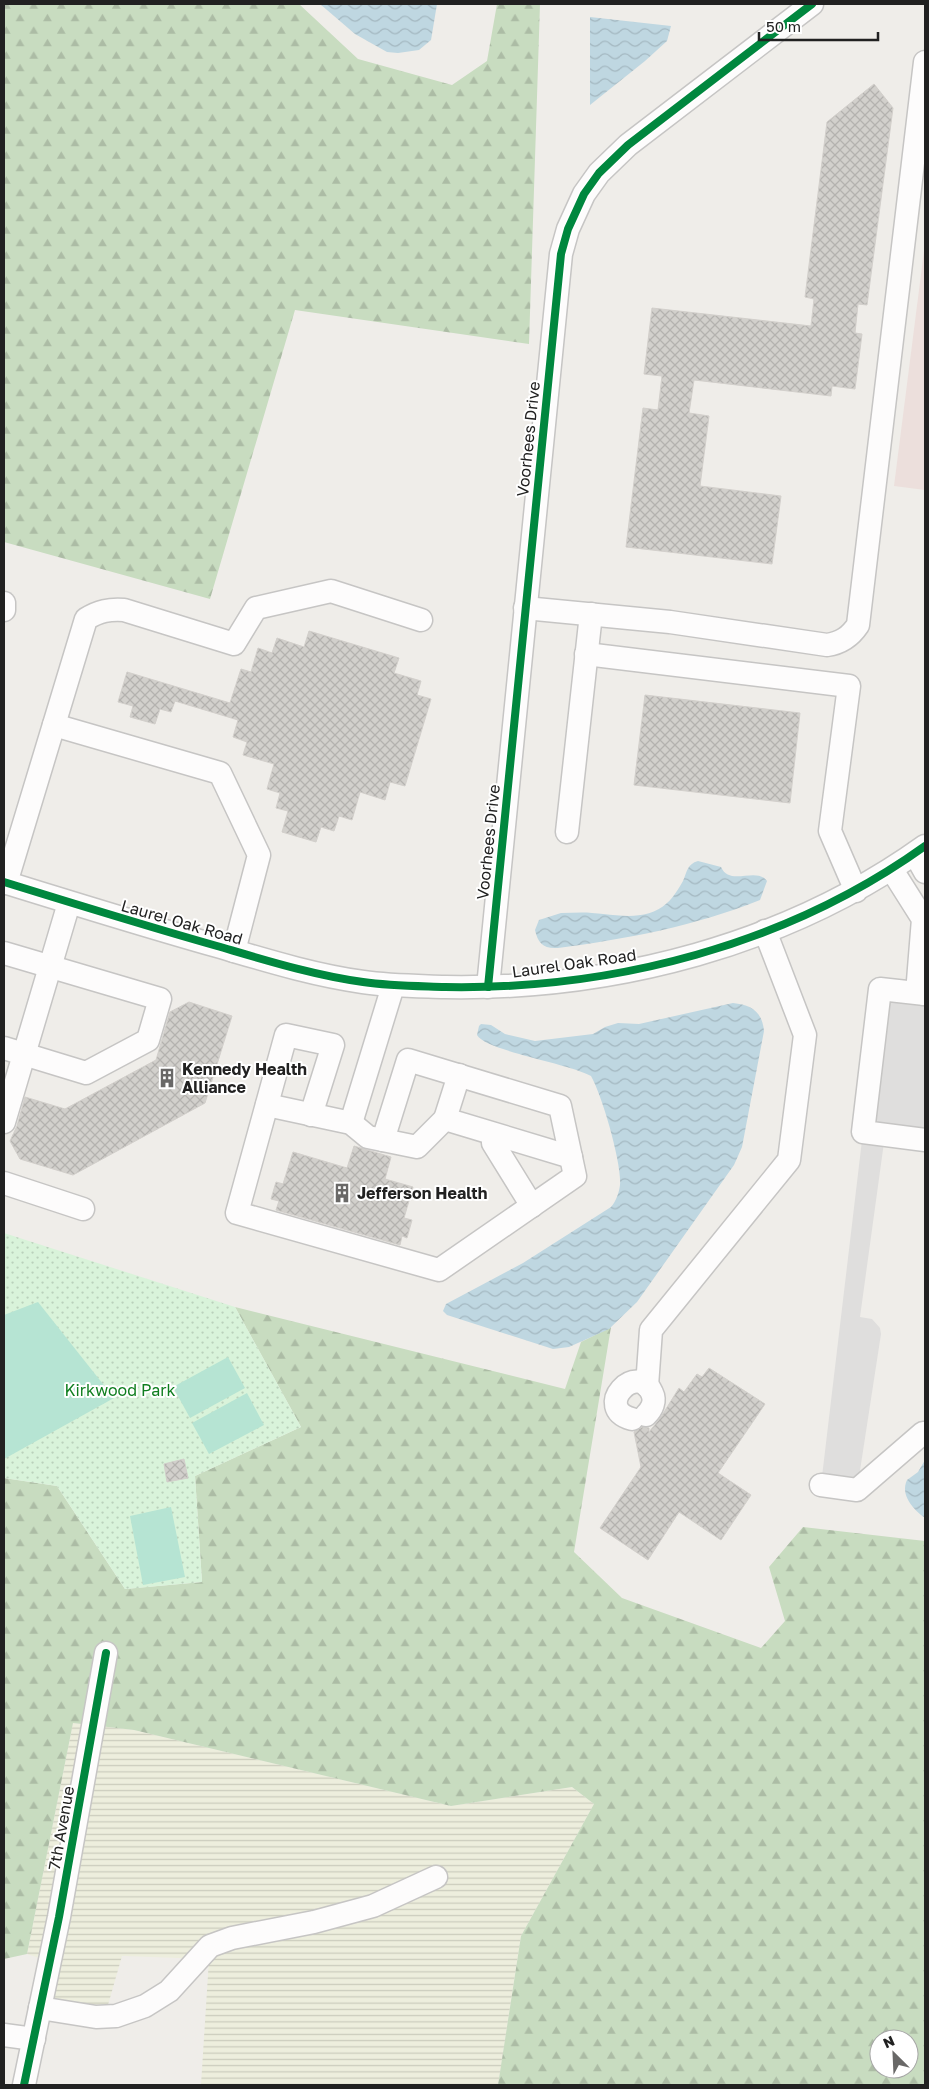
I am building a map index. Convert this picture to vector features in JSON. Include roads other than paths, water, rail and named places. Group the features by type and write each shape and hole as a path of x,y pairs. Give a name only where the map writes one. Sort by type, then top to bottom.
{"street":[{"name":"Voorhees Drive","path":"488,988 561,254 568,229 584,194 599,173 628,145 797,8"},
{"path":"525,608 670,622 827,645 846,639 853,633 858,625 925,62"},
{"path":"5,882 86,619 98,612 111,609 124,610 234,644 256,608 331,591 421,620"},
{"path":"4,603 4,610"},
{"path":"567,832 591,614"},
{"path":"586,654 849,686 830,832 856,892"},
{"path":"54,725 220,773 259,855 234,951"},
{"name":"Laurel Oak Road","path":"5,882 69,903 314,974 393,986 488,988 530,986 586,979 653,966 710,951 816,911 856,892 892,870 922,857"},
{"path":"892,870 923,919 918,982 925,994"},
{"path":"4,1122 14,1051 50,967 69,903"},
{"path":"647,1386 639,1382 630,1382 622,1387 617,1394 616,1403 620,1412 639,1417 651,1411 654,1402 652,1393 647,1386 652,1330 789,1160 805,1035 765,931"},
{"path":"4,953 160,999 148,1040 86,1073 14,1051"},
{"path":"351,1123 393,986"},
{"path":"925,994 880,989 864,1132 925,1140"},
{"path":"311,1115 332,1046 286,1035 237,1213 439,1270 575,1176 560,1106 408,1060 383,1140"},
{"path":"267,1105 351,1123 368,1137 417,1147 444,1119 459,1075"},
{"path":"444,1119 571,1157"},
{"path":"495,1134 493,1142 532,1206"},
{"path":"4,1183 83,1209"},
{"path":"821,1484 857,1490 923,1432 925,1433"},
{"name":"7th Avenue","path":"24,2085 59,1917 106,1653"},
{"path":"40,2008 96,2018 116,2016 145,2006 169,1991 210,1946 232,1938 314,1922 373,1906 436,1877"},
{"path":"4,2035 34,2039"}],"water":[{"path":"320,4 437,4 431,40 419,50 398,53 387,52 355,34"},
{"path":"590,17 671,26 667,41 590,105"},
{"path":"698,861 721,867 730,876 756,875 762,877 767,881 760,900 686,924 610,940 553,948 542,944 538,938 535,930 539,920 561,913 631,916 650,913 659,909 676,893 689,866"},
{"path":"733,1003 745,1005 754,1010 761,1018 764,1031 742,1147 734,1165 637,1302 609,1329 569,1347 553,1349 447,1315 443,1311 446,1304 523,1263 611,1207 617,1197 620,1185 618,1162 610,1130 591,1076 565,1066 495,1046 477,1035 479,1026 481,1024 491,1025 505,1034 535,1041 593,1034 605,1027 618,1023 639,1024"},
{"path":"925,1460 925,1518 912,1506 906,1496 905,1486 907,1480 918,1472"}],"place":[{"name":"Kennedy Health Alliance","path":"167,1078"},
{"name":"Jefferson Health","path":"342,1193"}],"park label":[{"name":"Kirkwood Park","path":"120,1390"}]}
